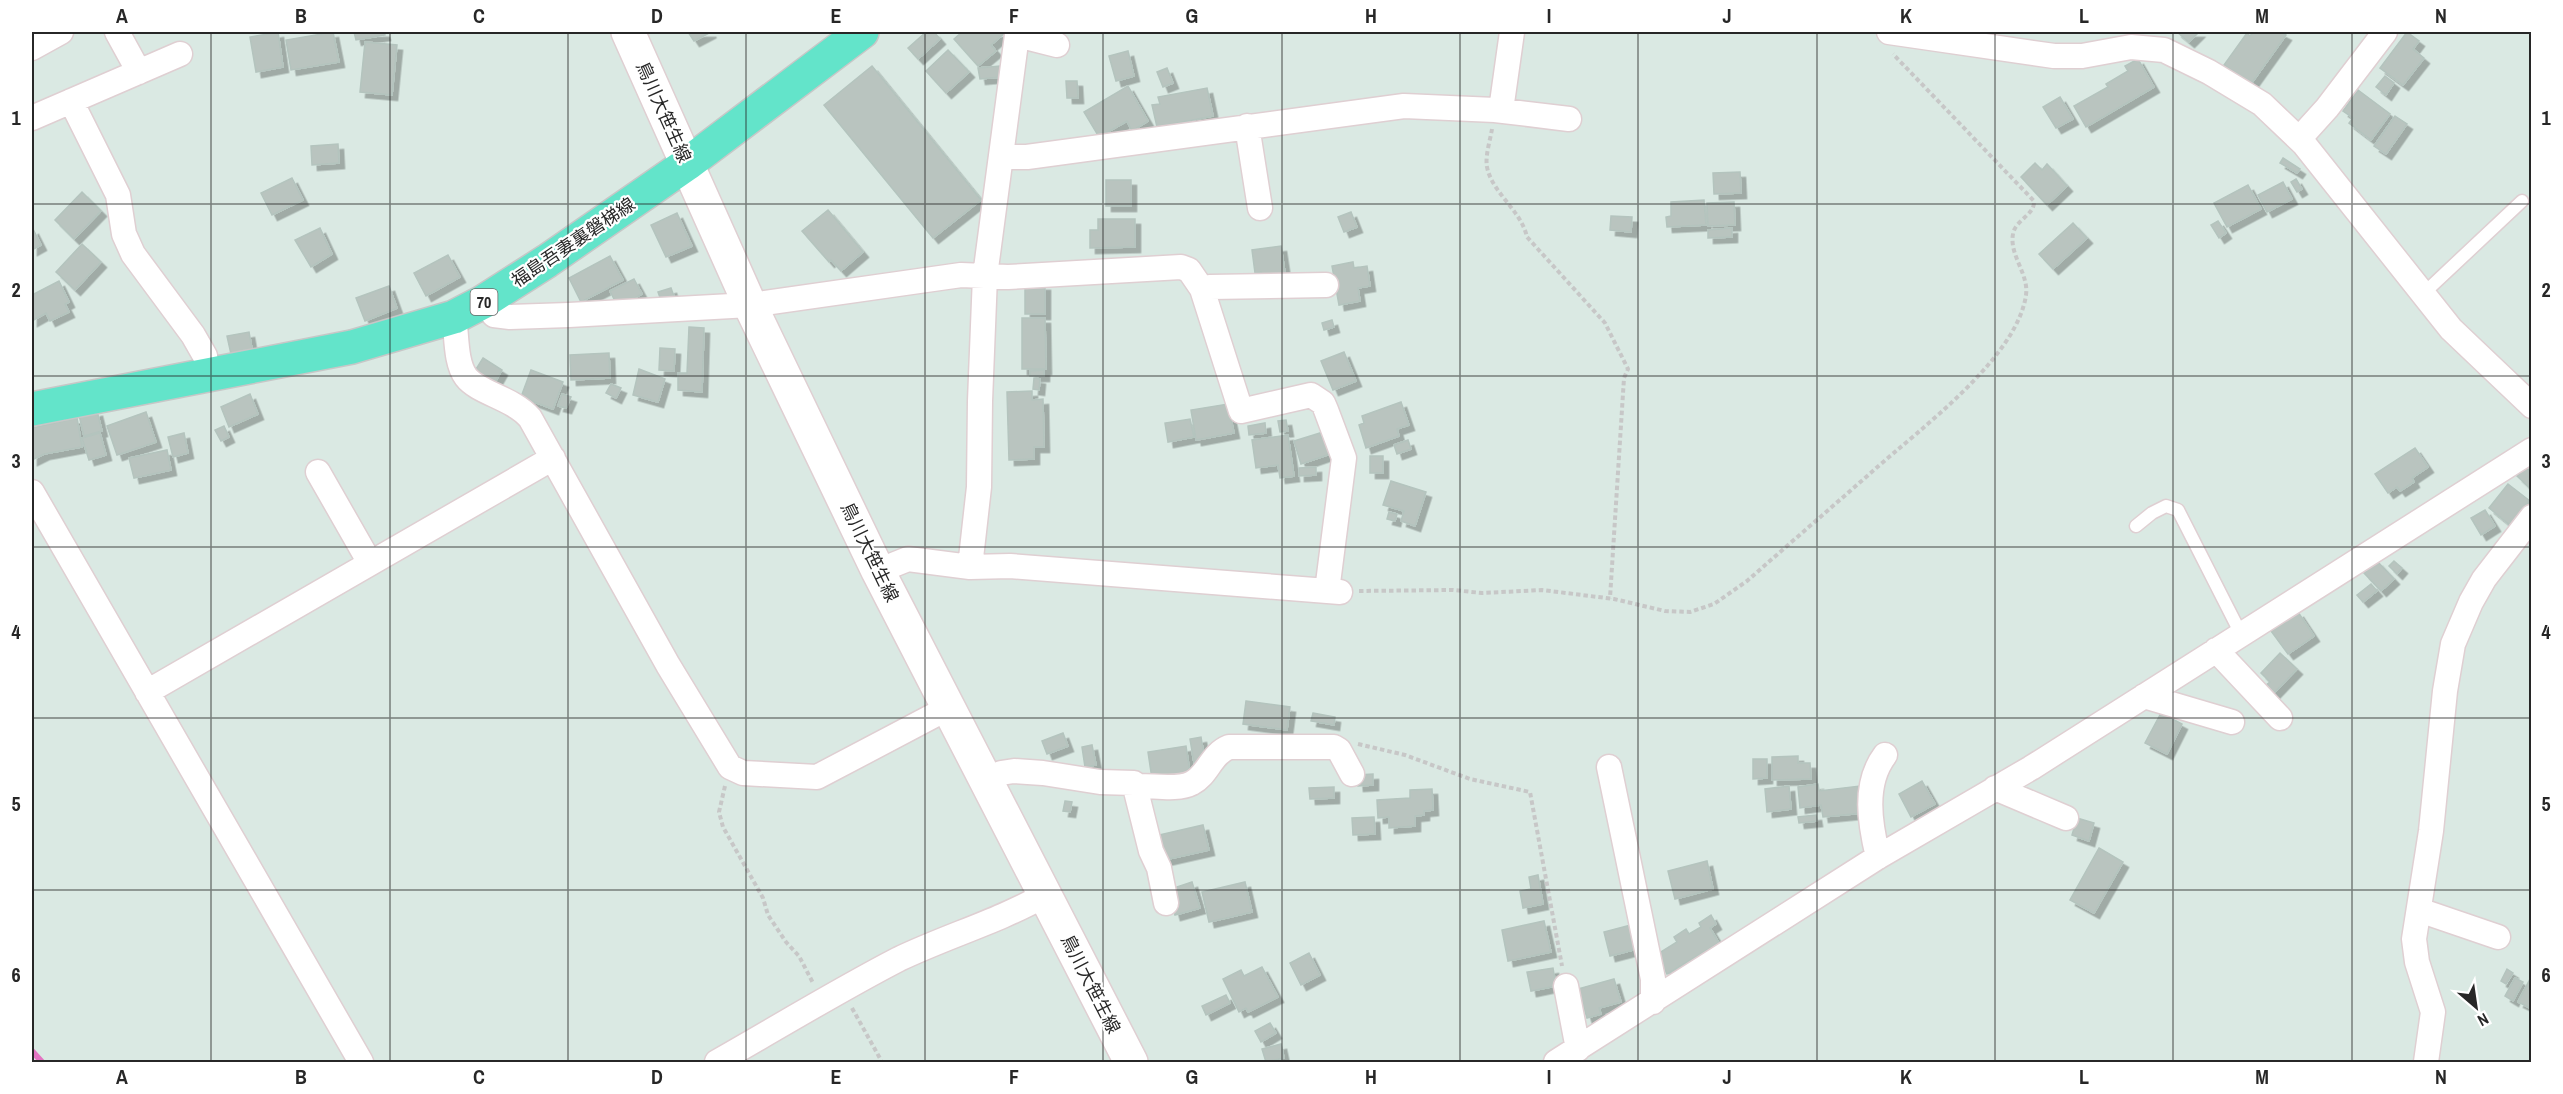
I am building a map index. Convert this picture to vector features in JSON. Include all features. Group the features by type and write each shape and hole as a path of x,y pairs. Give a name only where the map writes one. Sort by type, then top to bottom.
{"main road":[{"name":"福島吾妻裏磐梯線","path":"32,409 352,347 454,317 483,302 547,261 687,164 862,32"}],"street":[{"path":"32,48 61,32"},
{"path":"117,32 139,72"},
{"name":"鳥川大笹生線","path":"628,32 750,305 879,571 1131,1062"},
{"path":"1498,110 1512,32"},
{"path":"2299,139 2327,108 2385,32"},
{"path":"970,567 979,487 985,276 1017,34 1057,45"},
{"path":"1888,39 2055,56 2082,56 2131,47 2164,50 2209,72 2262,104 2299,139 2451,329 2532,406"},
{"path":"32,118 180,54"},
{"path":"71,101 118,195 124,234 133,254 193,335 204,356 208,374"},
{"path":"1002,157 1027,157 1404,106 1498,110 1569,119"},
{"path":"1247,126 1260,208"},
{"path":"483,302 494,315 510,317 750,305 961,275 1008,278 1181,267 1189,270 1202,289 1240,411 1311,395 1323,403 1344,458 1333,591 1010,566 970,567 908,559 879,571"},
{"path":"1202,289 1326,285"},
{"path":"454,317 461,364 467,378 524,411 553,458 668,665 730,767 737,771 817,777 948,708"},
{"path":"1556,1062 1878,857 2144,696 2532,450"},
{"path":"147,692 553,458"},
{"path":"318,472 370,563"},
{"path":"32,492 361,1062"},
{"path":"2426,1062 2433,1012 2415,950 2414,939 2432,831 2445,691 2453,644 2471,602 2484,579 2532,517"},
{"path":"2216,650 2280,718"},
{"path":"2144,696 2232,722"},
{"path":"1135,786 1188,785 1198,779 1215,754 1229,747 1334,747 1339,750 1352,774"},
{"path":"1878,857 1872,832 1870,804 1875,768 1885,755"},
{"path":"1609,767 1653,979 1653,1002"},
{"path":"986,781 1001,773 1014,771 1100,782 1134,783 1150,851 1159,868 1166,903"},
{"path":"1995,788 2066,818"},
{"path":"717,1062 933,943 1026,906 1045,895"},
{"path":"2419,910 2498,937"},
{"path":"1566,986 1578,1049"}],"lane":[{"path":"2423,294 2522,201"},
{"path":"2136,526 2152,513 2166,506 2178,510 2241,634"}],"path":[{"path":"1333,591 1424,590 1482,593 1523,590 1610,598 1665,611 1690,612 1714,604 1737,590 1978,378 2017,325 2026,295 2026,286 2012,243 2013,234 2015,227 2034,206 2033,198 1897,60 1888,39"},
{"path":"1498,110 1486,164 1490,177 1524,226 1527,237 1605,323 1629,369 1624,378 1610,598"},
{"path":"1339,750 1352,743 1405,755 1470,779 1530,792 1566,986"},
{"path":"737,771 724,789 719,812 723,827 763,898 774,925 799,956 811,980 835,996 882,1062"}],"building":[{"path":"278,32 283,67 256,72 250,37"},
{"path":"333,32 339,62 291,70 286,40"},
{"path":"354,32 384,32 385,35 356,40"},
{"path":"688,32 711,32 694,41"},
{"path":"926,32 934,32 940,39 918,59 908,48"},
{"path":"962,32 1006,32 991,45 996,51 978,66 954,39"},
{"path":"2177,32 2199,32 2189,42"},
{"path":"2253,32 2280,32 2286,35 2251,84 2224,65 2247,33 2250,36"},
{"path":"2407,32 2419,41 2413,49 2424,58 2403,85 2380,68"},
{"path":"365,42 397,45 392,95 360,92"},
{"path":"948,50 969,72 946,93 926,71"},
{"path":"1128,51 1134,76 1116,81 1109,56"},
{"path":"2138,59 2154,87 2086,127 2074,106 2108,87 2106,84 2128,71 2125,66"},
{"path":"872,66 981,200 933,238 824,105"},
{"path":"1000,66 1001,77 980,79 978,68"},
{"path":"1167,68 1173,83 1163,87 1157,72"},
{"path":"2385,76 2394,83 2386,95 2376,87"},
{"path":"1066,81 1077,81 1078,98 1067,98"},
{"path":"1128,86 1148,121 1132,131 1127,121 1099,137 1084,112"},
{"path":"1207,88 1213,116 1157,127 1152,105 1160,104 1158,97"},
{"path":"2358,90 2390,114 2371,140 2349,123 2353,118 2343,111"},
{"path":"2060,97 2073,119 2056,128 2043,107"},
{"path":"2395,116 2407,124 2386,154 2374,146"},
{"path":"338,144 339,163 312,165 311,146"},
{"path":"2283,158 2300,169 2297,173 2280,163"},
{"path":"2035,163 2042,170 2047,164 2067,186 2047,205 2021,177"},
{"path":"1740,172 1741,193 1714,194 1713,173"},
{"path":"292,178 303,200 272,215 261,193"},
{"path":"2296,179 2302,189 2297,192 2291,182"},
{"path":"1106,180 1131,180 1131,206 1106,206"},
{"path":"2283,182 2292,199 2267,212 2258,195"},
{"path":"2248,185 2261,209 2227,227 2214,203"},
{"path":"82,192 101,211 74,239 55,220"},
{"path":"1704,200 1706,225 1667,227 1666,217 1671,216 1671,202"},
{"path":"1734,202 1735,225 1708,226 1707,203"},
{"path":"828,210 863,252 841,271 831,260 829,262 802,231"},
{"path":"1351,212 1357,227 1344,232 1338,217"},
{"path":"677,213 692,246 666,257 651,225"},
{"path":"1611,216 1632,217 1631,232 1610,230"},
{"path":"1098,219 1135,219 1135,247 1090,248 1090,230 1098,230"},
{"path":"2218,221 2226,233 2219,238 2211,225"},
{"path":"2073,223 2087,238 2053,269 2039,254"},
{"path":"320,228 332,254 311,267 295,240"},
{"path":"1732,228 1732,237 1708,238 1708,230"},
{"path":"32,230 41,245 32,250"},
{"path":"82,244 101,262 75,290 56,272"},
{"path":"1281,246 1286,279 1263,282 1261,272 1255,273 1252,250"},
{"path":"448,255 460,277 426,296 414,273"},
{"path":"610,256 623,280 581,302 569,278"},
{"path":"1353,262 1354,268 1367,266 1370,286 1358,288 1360,301 1339,305 1332,266"},
{"path":"634,279 642,294 618,307 610,291"},
{"path":"59,281 69,302 65,304 69,312 50,321 46,313 32,321 32,295"},
{"path":"1025,285 1045,285 1045,314 1025,314"},
{"path":"389,286 397,308 365,321 356,298"},
{"path":"671,288 675,299 662,303 658,292"},
{"path":"1022,318 1045,318 1046,369 1022,369"},
{"path":"1332,320 1334,327 1324,330 1322,323"},
{"path":"689,327 704,328 702,392 678,390 678,373 687,373"},
{"path":"249,332 252,349 231,354 227,336"},
{"path":"660,348 675,349 674,371 659,370"},
{"path":"1344,352 1356,381 1333,390 1321,361"},
{"path":"609,353 610,378 571,380 570,355"},
{"path":"483,358 502,370 493,386 473,374"},
{"path":"639,369 665,379 658,402 633,395"},
{"path":"531,370 563,382 553,409 521,397"},
{"path":"1044,370 1044,376 1030,376 1030,371"},
{"path":"1034,378 1040,379 1039,390 1033,389"},
{"path":"611,384 621,388 616,398 606,393"},
{"path":"1032,391 1032,400 1043,399 1044,447 1034,447 1034,459 1009,460 1007,392"},
{"path":"250,394 258,414 229,427 221,407"},
{"path":"562,394 571,397 566,408 558,406"},
{"path":"1401,402 1409,425 1397,429 1399,436 1366,448 1359,425 1364,423 1362,416"},
{"path":"1228,404 1234,433 1196,440 1191,410"},
{"path":"97,411 102,431 84,436 79,415"},
{"path":"146,412 156,442 117,455 107,426"},
{"path":"77,418 82,447 44,454 32,460 32,428"},
{"path":"1190,419 1194,437 1168,442 1165,423"},
{"path":"1286,420 1288,431 1280,432 1278,421"},
{"path":"1265,423 1266,433 1249,435 1248,426"},
{"path":"224,426 229,437 221,441 215,430"},
{"path":"100,433 106,455 89,460 82,438"},
{"path":"184,433 188,453 173,457 168,437"},
{"path":"1320,433 1322,438 1328,436 1333,453 1301,464 1294,441"},
{"path":"1288,435 1294,476 1280,478 1278,465 1256,468 1252,440"},
{"path":"1408,440 1411,449 1397,454 1394,445"},
{"path":"2415,448 2428,467 2412,478 2414,482 2400,491 2397,487 2388,493 2375,474"},
{"path":"167,450 171,470 134,478 129,458"},
{"path":"1370,456 1383,456 1383,473 1370,473"},
{"path":"1316,467 1316,475 1299,476 1299,468"},
{"path":"2526,467 2532,473 2532,490 2517,476"},
{"path":"1391,481 1426,492 1415,526 1401,521 1404,511 1383,505"},
{"path":"2508,484 2530,501 2510,525 2489,508"},
{"path":"2485,510 2495,526 2481,535 2471,518"},
{"path":"1389,512 1397,514 1395,521 1387,519"},
{"path":"2377,561 2394,579 2381,591 2364,573"},
{"path":"2394,561 2402,568 2397,574 2389,566"},
{"path":"2371,584 2377,591 2363,602 2357,595"},
{"path":"2298,612 2314,636 2288,654 2271,631"},
{"path":"2280,653 2297,669 2274,693 2266,685 2270,682 2261,673"},
{"path":"1246,701 1290,707 1287,730 1243,724"},
{"path":"1313,713 1335,717 1334,725 1311,721"},
{"path":"2161,713 2182,724 2167,754 2145,743"},
{"path":"1063,733 1068,746 1047,754 1042,741"},
{"path":"1201,737 1205,761 1194,763 1190,739"},
{"path":"1092,745 1096,765 1085,767 1082,747"},
{"path":"1186,746 1190,773 1152,779 1148,752"},
{"path":"1798,756 1798,763 1810,763 1811,779 1772,780 1772,757"},
{"path":"1753,759 1767,759 1767,778 1753,779"},
{"path":"1373,774 1373,785 1358,786 1357,775"},
{"path":"1922,781 1935,804 1911,817 1899,794"},
{"path":"1818,784 1819,791 1860,786 1863,813 1823,817 1821,805 1800,808 1798,787"},
{"path":"1789,786 1791,809 1767,812 1765,789"},
{"path":"1334,787 1334,798 1310,799 1309,788"},
{"path":"1432,789 1433,810 1424,811 1424,815 1415,816 1415,826 1389,828 1389,817 1378,818 1377,800 1410,798 1410,790"},
{"path":"1065,801 1072,802 1070,812 1063,811"},
{"path":"1816,815 1817,821 1799,823 1798,817"},
{"path":"1374,817 1375,834 1353,835 1352,818"},
{"path":"2077,818 2094,823 2089,841 2072,835"},
{"path":"1203,825 1209,850 1164,860 1159,835"},
{"path":"2099,848 2123,862 2094,913 2070,900"},
{"path":"1707,861 1713,889 1675,899 1668,871"},
{"path":"1538,875 1543,904 1523,908 1520,891 1531,889 1529,877"},
{"path":"1192,882 1200,908 1175,915 1168,890"},
{"path":"1245,882 1252,912 1209,922 1202,892"},
{"path":"1711,915 1716,924 1710,928 1719,943 1667,974 1656,955 1677,942 1674,937 1686,929 1689,934 1701,927 1699,923"},
{"path":"1544,921 1551,952 1508,961 1502,930"},
{"path":"1631,925 1637,949 1610,956 1604,932"},
{"path":"1309,953 1320,975 1301,985 1290,963"},
{"path":"1262,967 1278,997 1248,1012 1246,1008 1239,1012 1223,979 1241,970 1244,976"},
{"path":"1553,968 1556,986 1531,991 1527,972"},
{"path":"2507,969 2513,973 2506,984 2501,981"},
{"path":"2515,978 2523,982 2513,1001 2505,996"},
{"path":"1614,979 1621,1002 1599,1008 1601,1014 1587,1018 1578,989"},
{"path":"2530,979 2532,980 2532,1009 2518,1002"},
{"path":"1226,995 1230,1003 1206,1015 1202,1006"},
{"path":"1270,1023 1276,1033 1261,1042 1255,1031"},
{"path":"1281,1044 1284,1058 1266,1062 1262,1049"}],"waterway":[{"path":"32,1051 42,1062"}]}
